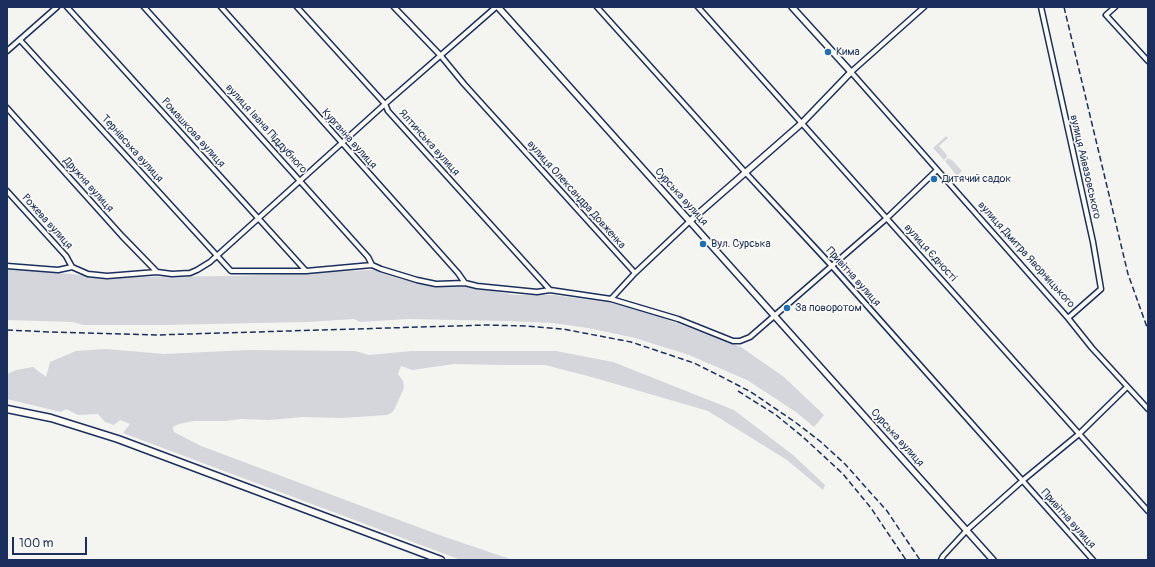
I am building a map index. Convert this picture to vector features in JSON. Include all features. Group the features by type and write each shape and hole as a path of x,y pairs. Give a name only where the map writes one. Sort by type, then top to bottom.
{"main road":[{"path":"7,409 51,418 118,439 441,560"}],"street":[{"path":"7,51 57,7"},
{"name":"Ромашкова вулиця","path":"67,7 306,271"},
{"name":"вулиця Івана Піддубного","path":"144,7 301,181 368,257 372,265"},
{"name":"Курганна вулиця","path":"221,7 458,274 464,284"},
{"name":"Ялтинська вулиця","path":"297,7 385,104 388,111 550,290"},
{"name":"вулиця Олександра Довженка","path":"394,7 441,56 464,84 635,273"},
{"path":"7,266 58,270 72,267 88,274 107,276 158,272 172,274 190,273 210,262 385,104 497,7"},
{"name":"Сурська вулиця","path":"497,7 774,314 993,560"},
{"name":"Привітна вулиця","path":"597,7 831,266 1093,560"},
{"name":"вулиця Єдності","path":"698,7 1148,511"},
{"name":"вулиця Дмитра Яворницького","path":"792,7 852,72 1068,318 1092,348 1148,409"},
{"path":"611,299 635,273 690,221 802,123 852,72 924,7"},
{"name":"вулиця Айвазовського","path":"1041,7 1093,242 1101,289 1068,318"},
{"path":"1115,7 1106,15 1148,61"},
{"name":"Тернівська вулиця","path":"20,40 231,271 306,271"},
{"name":"Дружня вулиця","path":"7,108 122,236 158,272"},
{"path":"306,271 372,265 381,269 436,284 464,284 537,292 550,290 611,299 678,319 734,341 740,341 750,336 887,218 937,170"},
{"name":"Рожева вулиця","path":"7,191 66,256 72,267"},
{"path":"941,560 967,530 1022,481 1079,434 1127,387"}],"shaded area":[{"path":"946,136 948,138 939,146 946,154 947,157 944,160 933,148"},
{"path":"948,158 950,160 951,159 962,171 957,176 945,161"},
{"path":"7,268 103,277 240,276 373,270 400,279 438,286 465,286 515,295 554,295 612,303 655,315 741,347 784,377 824,415 814,427 796,412 747,380 689,355 635,338 588,328 553,323 408,319 360,322 354,319 308,322 83,325 73,322 7,320"},
{"path":"106,349 164,354 249,350 355,351 369,355 412,351 556,351 613,362 734,410 793,455 825,485 823,490 787,460 708,411 545,365 454,364 412,370 401,366 398,374 403,381 404,388 394,410 387,415 341,418 303,417 269,420 241,419 224,421 194,421 179,424 173,427 174,432 201,446 442,536 513,560 461,560 123,433 130,424 120,420 114,425 105,422 98,414 78,415 66,409 61,412 7,399 7,374 16,370 33,367 46,377 50,362 76,351"}],"railway":[{"path":"1064,7 1128,274 1148,330"},
{"path":"7,330 156,335 487,325 563,329 631,342 694,363 751,392 795,422 821,442 845,464 887,511 920,560"},
{"path":"738,391 776,415 803,437 843,474 871,508 906,560"}],"place":[{"name":"Кима","path":"828,52"},
{"name":"Дитячий садок","path":"934,179"},
{"name":"Вул. Сурська","path":"703,244"},
{"name":"За поворотом","path":"787,308"}]}
